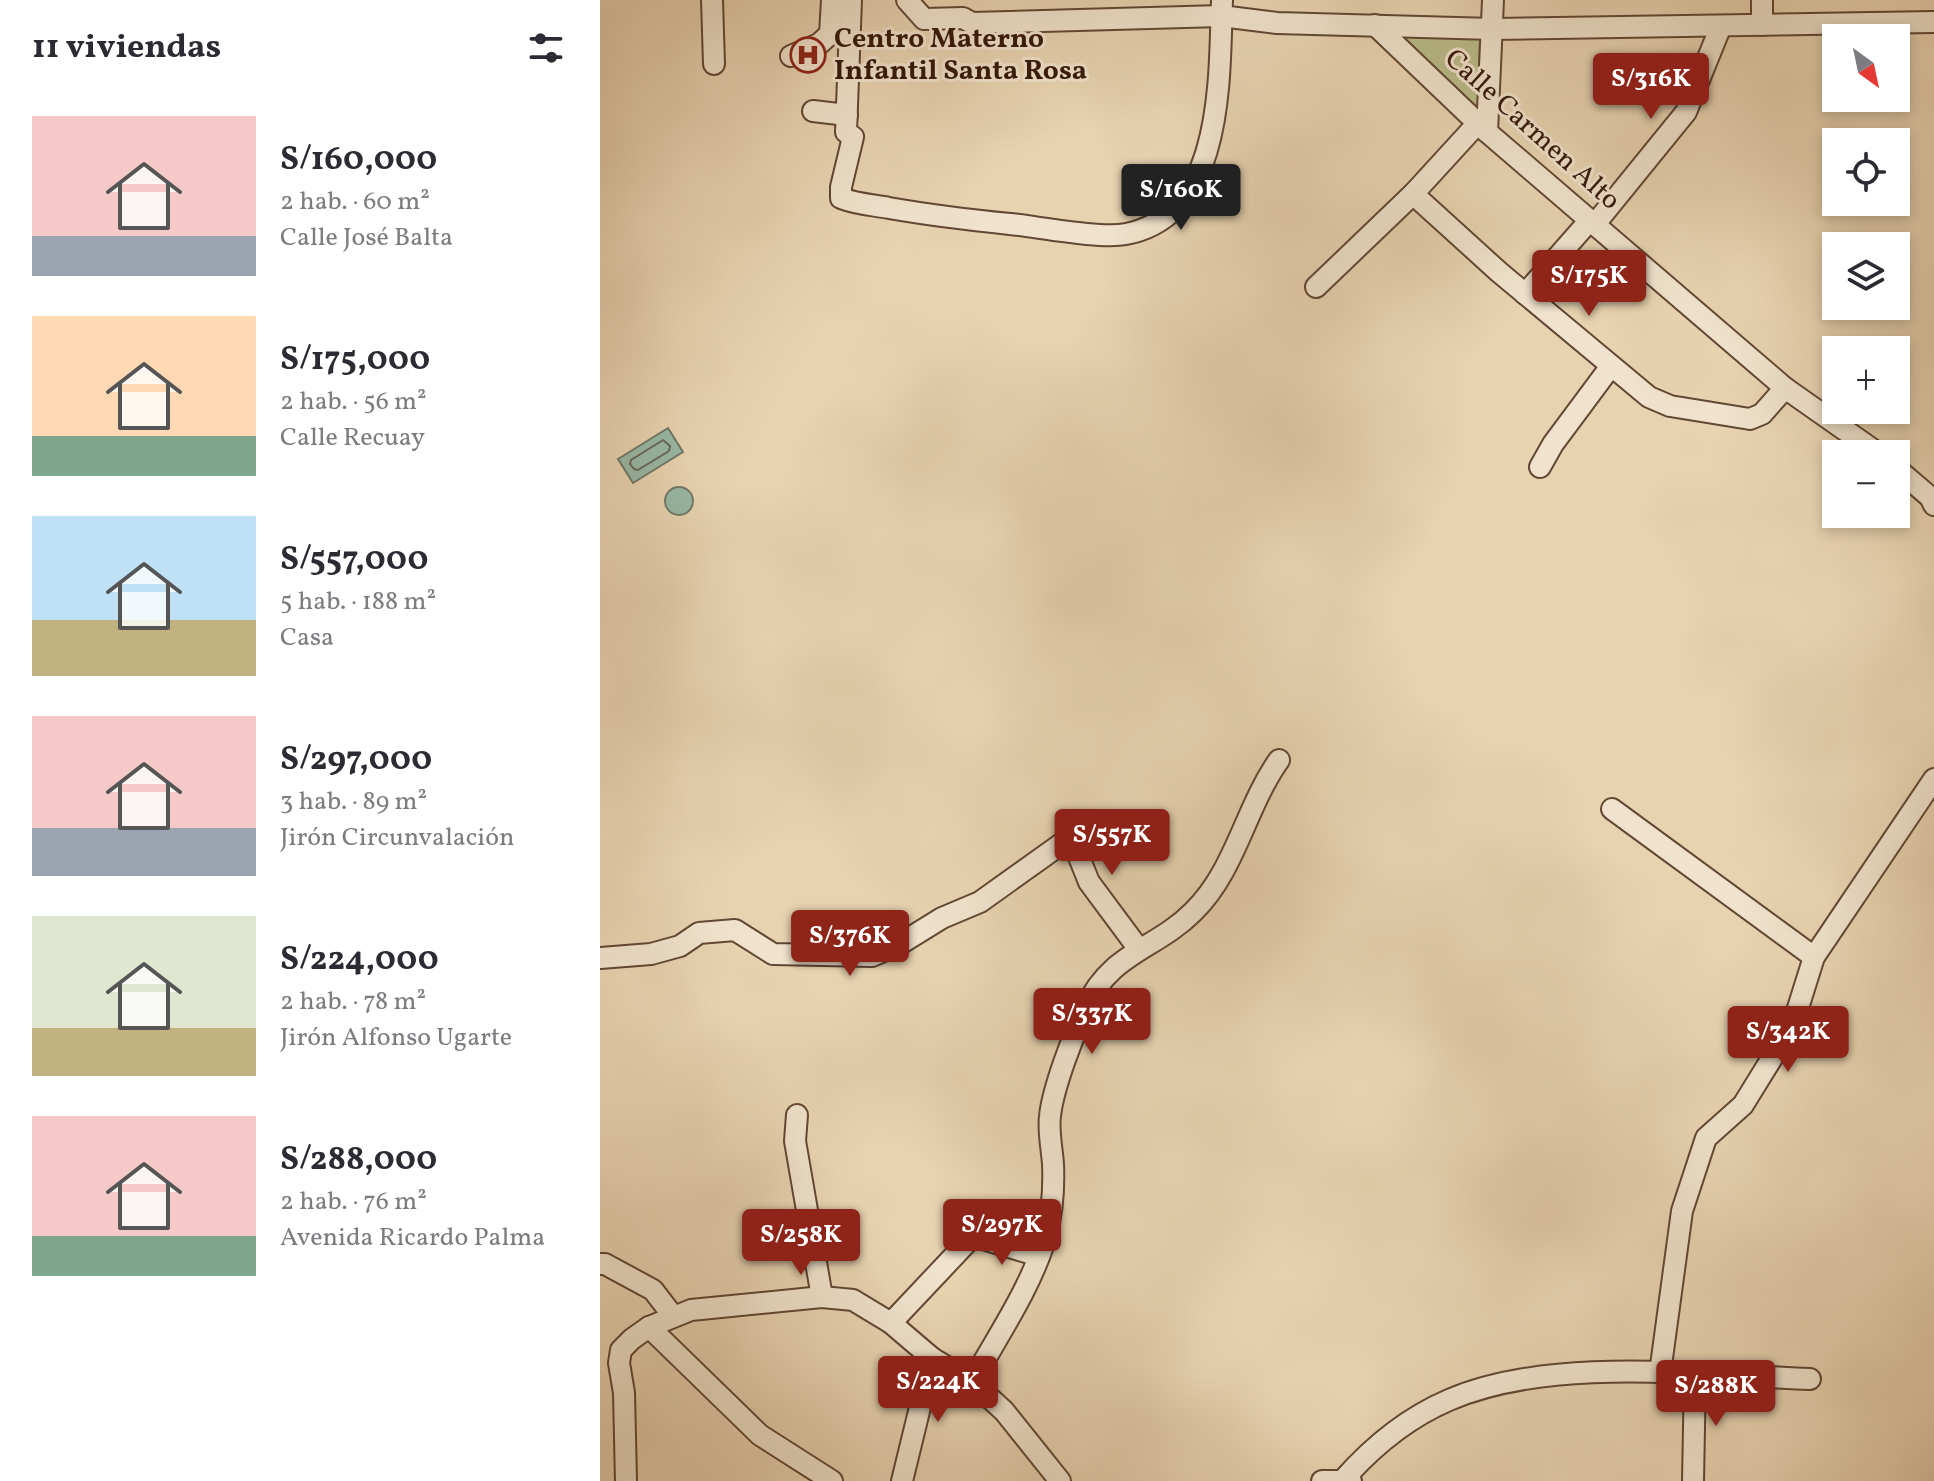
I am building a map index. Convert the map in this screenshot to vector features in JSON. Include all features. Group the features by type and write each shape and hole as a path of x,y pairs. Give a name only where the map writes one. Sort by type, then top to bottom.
{"street":[{"path":"712,0 714,64"},
{"path":"791,56 819,44 830,34 832,0"},
{"path":"851,0 846,132 853,137 841,198 943,217 1124,235 1154,225 1176,208 1196,181 1211,142 1219,77 1222,8"},
{"path":"907,0 924,19 961,9 972,23 1222,8 1277,23 1493,29 1934,22"},
{"path":"1316,287 1483,127 1493,0"},
{"path":"1762,0 1762,25"},
{"name":"Calle Carmen Alto","path":"1375,25 1483,127 1785,388 1859,440"},
{"path":"1525,294 1592,222 1686,112 1721,26"},
{"path":"813,111 847,115"},
{"path":"1413,194 1525,294 1649,397 1670,406 1750,419 1762,414 1785,388"},
{"path":"1540,467 1553,444 1611,366"},
{"path":"1910,480 1930,497 1934,505"},
{"path":"972,1382 1039,1256 1050,1217 1053,1167 1049,1119 1056,1089 1087,1003 1112,969 1138,948 1179,925 1210,893 1232,856 1259,795 1279,760"},
{"path":"1660,1373 1682,1211 1706,1138 1743,1105 1793,1024 1814,957 1934,779"},
{"path":"1612,809 1814,957"},
{"path":"600,958 651,954 680,946 699,933 735,930 773,954 872,956 900,944 942,918 980,902 1064,842 1072,845 1077,852 1089,882 1126,936 1138,948"},
{"path":"797,1115 795,1141 822,1297"},
{"path":"891,1323 973,1236 1039,1256"},
{"path":"600,1264 653,1290 673,1316"},
{"path":"626,1481 624,1393 619,1363 621,1350 649,1327 691,1310 822,1297 853,1300 891,1323 932,1358 972,1382 1004,1411 1060,1481"},
{"path":"649,1327 760,1435 832,1481"},
{"path":"902,1481 932,1358"},
{"path":"1339,1481 1369,1451 1404,1424 1448,1400 1489,1386 1543,1375 1660,1373 1810,1379"},
{"path":"1693,1481 1695,1374"}],"shaded area":[{"path":"1398,35 1480,36 1478,108"}],"water":[{"path":"668,428 683,452 633,483 618,459"},
{"path":"679,487 689,491 693,501 689,511 679,515 669,511 665,501 669,491"}],"place":[{"name":"Centro Materno Infantil Santa Rosa","path":"808,55"}]}
